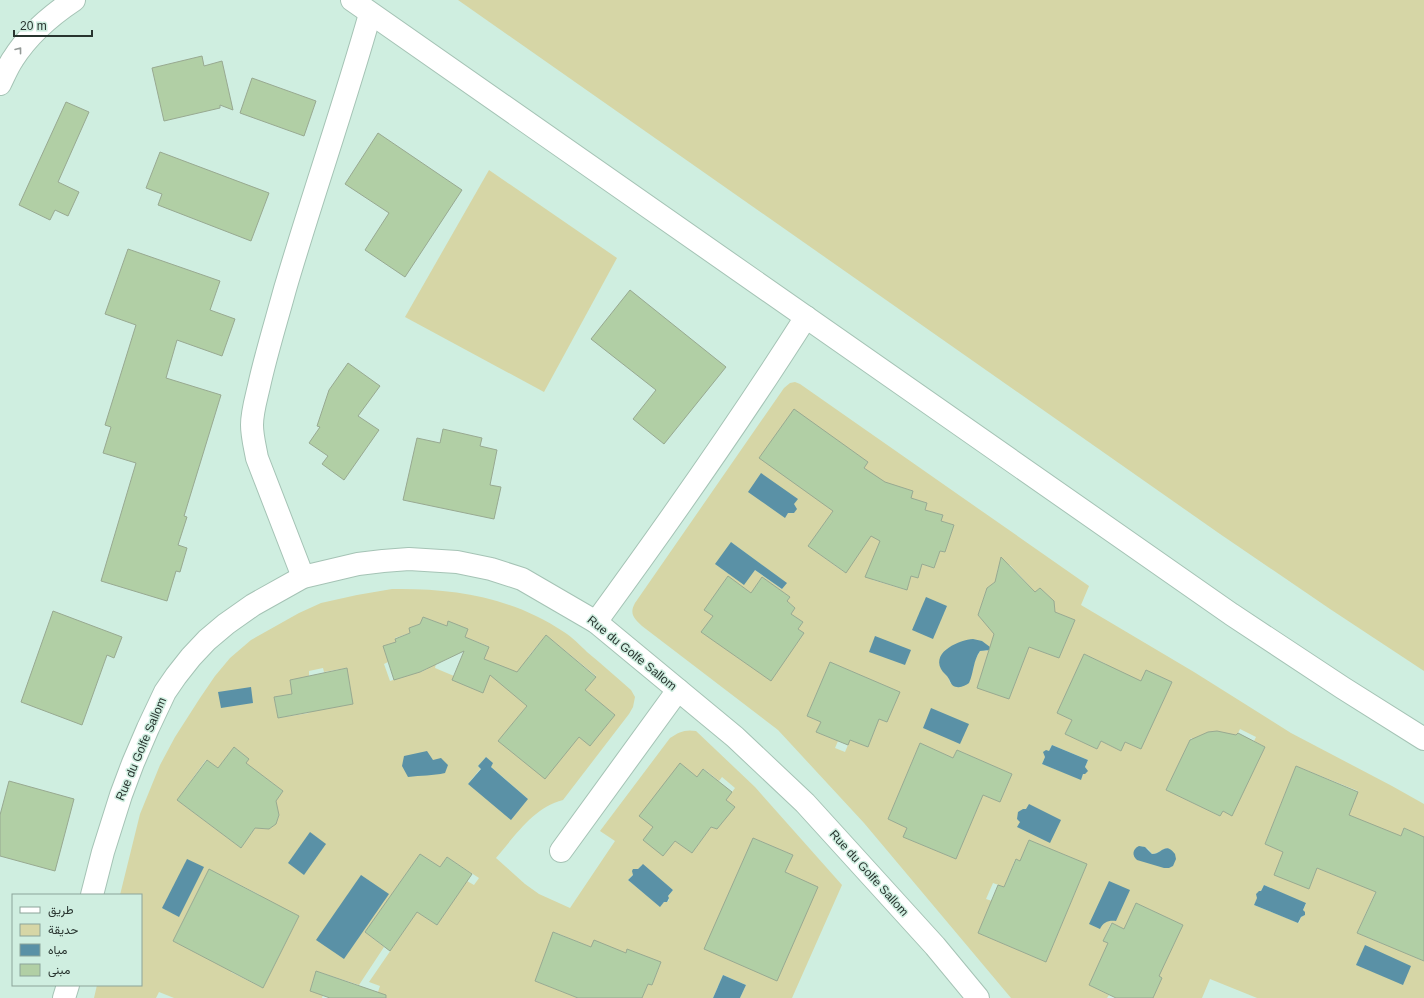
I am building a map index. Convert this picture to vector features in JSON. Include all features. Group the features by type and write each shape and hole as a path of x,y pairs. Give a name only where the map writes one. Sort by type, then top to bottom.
{"street":[{"path":"0,84 12,59 27,40 55,14 74,0"},
{"path":"352,0 1231,614 1343,688 1424,739"},
{"path":"303,577 257,458 253,439 253,411 265,361 293,262 322,167 355,68 370,14"},
{"path":"596,622 643,558 754,398 806,316"},
{"name":"Rue du Golfe Sallom","path":"92,894 103,852 133,763 158,707 176,676 207,640 226,624 253,605 303,577 358,564 383,561 409,559 457,562 491,569 522,579 596,622 735,737 805,803 935,946 978,998"},
{"path":"561,851 678,690"},
{"path":"64,998 68,986"}],"green space":[{"path":"458,0 1424,0 1424,671 1220,534"},
{"path":"489,170 617,258 544,392 405,317"},
{"path":"795,382 800,384 1089,586 1081,605 1194,672 1291,733 1424,804 1424,837 1404,828 1357,933 1385,945 1393,927 1397,949 1423,961 1424,960 1424,998 1257,998 1210,979 1202,998 1153,998 1162,978 1149,971 1170,952 1183,925 1136,903 1124,929 1111,923 1103,941 1108,943 1089,985 1109,995 1107,998 1011,998 864,823 778,730 642,626 633,616 632,610 635,603 784,388 790,383","holes":["794,410 868,462 864,468 874,475 844,572 808,546 833,511","893,485 913,491 911,498 927,503 925,510 943,515 941,521 954,525 945,552 940,551 934,568 922,564 918,578 911,576 906,590 873,580 887,537","731,542 786,583 782,589 755,570","1003,565 1010,565 1035,592 1040,588 1054,601 1055,612 1075,620 1059,658 1029,647 1009,699 1002,642 978,615 987,588 998,580 998,568","727,577 751,593 762,577 790,597 787,601 795,608 791,614 803,622 798,629 804,633 771,680 702,631 713,616 705,610","982,641 987,651 980,651 974,662 973,671 950,683 949,678","1084,654 1106,664 1100,678 1134,695 1146,670 1172,682 1141,749 1125,742 1121,751 1101,741 1097,749 1065,734 1072,720 1057,713","830,662 900,692 887,722 879,719 868,747 850,740 845,752 835,748 838,741 816,732 821,722 807,716","1240,729 1256,737 1254,741 1265,747 1232,815 1223,811 1220,816 1166,790 1191,738 1196,741 1236,737","920,743 953,758 957,750 1012,774 1000,802 983,795 956,859 903,837 907,828 888,819","1052,745 1088,760 1085,767 1087,772 1083,774 1081,779 1042,764 1045,757 1044,752 1049,751","1296,766 1358,791 1349,815 1367,823 1344,879 1317,868 1309,889 1283,852 1265,844","1029,840 1087,864 1046,962 978,933 992,901 986,899 993,883 1004,887 1015,860 1020,861","1141,846 1148,849 1152,854 1167,848 1173,866 1166,868","1264,885 1306,904 1303,910 1305,915 1301,917 1299,923 1254,905"]},
{"path":"392,589 415,589 460,593 503,603 524,610 567,634 631,690 635,697 633,707 629,714 563,800 543,809 534,816 526,823 496,858 525,884 539,894 570,908 615,841 600,831 670,738 676,734 689,730 696,731 755,787 842,885 792,998 740,998 746,985 723,975 713,998 642,998 648,984 652,985 661,963 627,950 624,957 594,940 591,947 554,932 535,981 578,998 376,998 380,986 369,982 417,912 437,925 467,881 474,885 479,878 447,857 440,867 420,854 365,932 384,947 359,985 316,971 310,990 323,995 322,998 174,998 159,992 156,998 94,998 97,986 142,986 142,894 120,894 140,814 160,765 175,737 215,676 230,658 251,640 299,613 321,603","holes":["423,617 447,626 449,622 468,629 465,637 488,646 484,659 487,660 454,676 435,668 436,664 430,662 427,669 421,672 412,670 409,675 390,681 384,664 388,662 384,646 396,642 395,638 410,633 409,628 420,624","546,635 596,676 585,690 615,715 590,745 579,737 499,741 527,706 537,664 528,657","323,668 324,672 346,668 309,713 278,718 274,697 292,694 290,680 309,677 309,671","234,747 249,759 246,763 283,791 273,804 279,815 274,826 268,829 256,827 241,848 177,800 206,760 218,768","486,757 490,766 528,799 468,784 481,768 478,766","680,763 697,777 704,769 719,781 722,777 735,788 726,800 734,807 717,829 711,827 692,853 675,841 663,856 653,827","753,838 793,855 785,872 817,887 777,981 725,902","642,865 673,890 668,896 669,900 660,906 628,880","209,869 260,895 254,907 271,902 299,916 263,988 231,972 240,954 223,966 173,941"]}],"water":[{"path":"761,473 798,499 794,504 797,509 794,513 788,513 785,518 748,492"},
{"path":"731,542 787,583 782,589 755,570 744,585 715,564"},
{"path":"926,597 947,606 933,639 912,630"},
{"path":"875,636 911,650 905,665 869,652"},
{"path":"973,639 982,641 990,647 990,650 980,651 969,683 960,687 955,687 941,669 939,663 940,657 955,644"},
{"path":"251,687 253,703 221,708 218,692"},
{"path":"931,708 969,724 960,744 923,728"},
{"path":"1052,745 1088,760 1085,767 1088,771 1083,774 1081,780 1042,764 1045,757 1043,752 1046,750 1049,751"},
{"path":"427,751 433,760 441,758 448,765 445,773 408,777 402,766 404,756"},
{"path":"486,757 493,763 491,767 528,799 511,820 468,784 481,769 478,766"},
{"path":"1029,804 1061,820 1050,843 1017,827 1020,822 1017,819 1018,812 1026,809"},
{"path":"310,832 326,844 304,875 288,863"},
{"path":"1139,846 1145,847 1152,854 1166,848 1172,850 1176,859 1173,866 1164,868 1137,860 1134,857 1134,853 1135,849"},
{"path":"187,859 204,867 179,917 162,908"},
{"path":"643,864 673,890 668,896 669,898 667,902 664,902 660,907 628,880 633,875 633,869 638,869"},
{"path":"361,875 389,894 344,959 316,940"},
{"path":"1109,881 1130,890 1116,921 1106,922 1100,929 1089,924"},
{"path":"1264,885 1306,903 1303,910 1305,915 1301,917 1298,923 1254,905 1257,898 1256,894 1261,891"},
{"path":"1365,945 1411,966 1403,985 1356,965"},
{"path":"723,975 746,985 740,998 713,998"}],"building":[{"path":"202,56 204,66 222,61 233,110 220,105 220,108 164,121 152,68"},
{"path":"252,78 316,101 304,136 240,113"},
{"path":"66,102 89,112 58,182 79,192 68,216 55,210 50,220 19,205"},
{"path":"378,133 462,190 405,277 365,250 389,213 345,184"},
{"path":"160,152 269,193 251,241 158,205 162,194 146,188"},
{"path":"128,249 220,281 210,310 235,319 222,356 177,340 166,378 221,395 184,516 187,517 178,545 187,548 180,572 176,571 167,601 101,581 136,463 103,453 111,427 105,425 136,325 105,314"},
{"path":"630,290 726,367 664,444 633,419 656,390 591,339"},
{"path":"348,363 380,386 358,416 379,430 344,480 322,464 328,456 309,443 320,427 317,426 329,390"},
{"path":"794,409 868,462 864,468 885,482 913,491 911,498 927,503 925,510 943,515 941,521 954,525 945,552 940,551 934,568 922,564 918,578 911,576 907,590 865,577 880,541 871,536 846,573 808,546 833,511 759,458"},
{"path":"443,429 482,438 480,446 497,450 490,485 501,487 494,519 403,500 417,438 440,443"},
{"path":"1001,557 1035,592 1040,588 1054,601 1055,612 1075,620 1059,658 1029,647 1009,699 977,688 994,634 978,615 987,588 995,582"},
{"path":"728,576 751,593 762,577 790,597 787,601 795,608 791,614 803,622 798,629 804,633 771,681 701,632 713,616 704,610"},
{"path":"53,611 122,637 114,658 107,655 82,725 21,702"},
{"path":"423,617 447,626 448,621 468,629 465,637 489,647 484,659 517,672 546,635 596,677 585,690 615,715 590,746 579,737 545,779 498,741 527,706 490,675 483,693 452,680 464,651 420,672 394,680 383,646 396,642 395,639 410,633 409,628 420,624"},
{"path":"1084,654 1141,681 1146,670 1172,682 1141,749 1125,742 1121,751 1101,741 1097,749 1065,734 1072,720 1057,713"},
{"path":"830,662 900,692 887,722 879,719 868,747 850,740 848,745 816,732 821,722 807,716"},
{"path":"347,668 353,704 278,718 274,697 292,694 290,680"},
{"path":"1217,731 1236,735 1238,733 1265,747 1232,816 1223,811 1220,816 1166,790 1190,740 1208,732"},
{"path":"920,743 953,758 957,750 1012,774 1000,802 983,795 956,859 903,837 907,828 888,819"},
{"path":"234,747 249,759 246,763 283,791 276,801 279,815 276,824 269,829 255,828 241,848 177,800 207,760 218,768"},
{"path":"680,763 697,777 703,769 732,792 726,800 735,807 717,829 711,827 692,853 675,841 663,856 643,840 653,827 639,816"},
{"path":"1296,766 1358,792 1349,815 1401,836 1404,828 1424,837 1424,961 1357,933 1376,892 1317,868 1309,889 1274,875 1283,852 1265,844"},
{"path":"9,781 74,799 55,871 0,856 0,815"},
{"path":"753,838 793,855 785,872 818,887 777,981 704,949"},
{"path":"1029,840 1087,864 1046,962 978,933 998,885 1004,887 1016,859 1020,861"},
{"path":"420,854 440,867 447,857 472,874 437,925 417,912 390,951 365,932"},
{"path":"209,869 299,916 263,988 173,941"},
{"path":"1136,903 1183,925 1159,976 1162,978 1153,998 1116,998 1089,985 1108,943 1103,941 1112,923 1124,929"},
{"path":"553,932 591,947 594,940 626,953 627,949 661,962 652,985 648,984 642,998 578,998 535,981"},
{"path":"316,971 386,995 386,998 330,998 310,991"}]}
